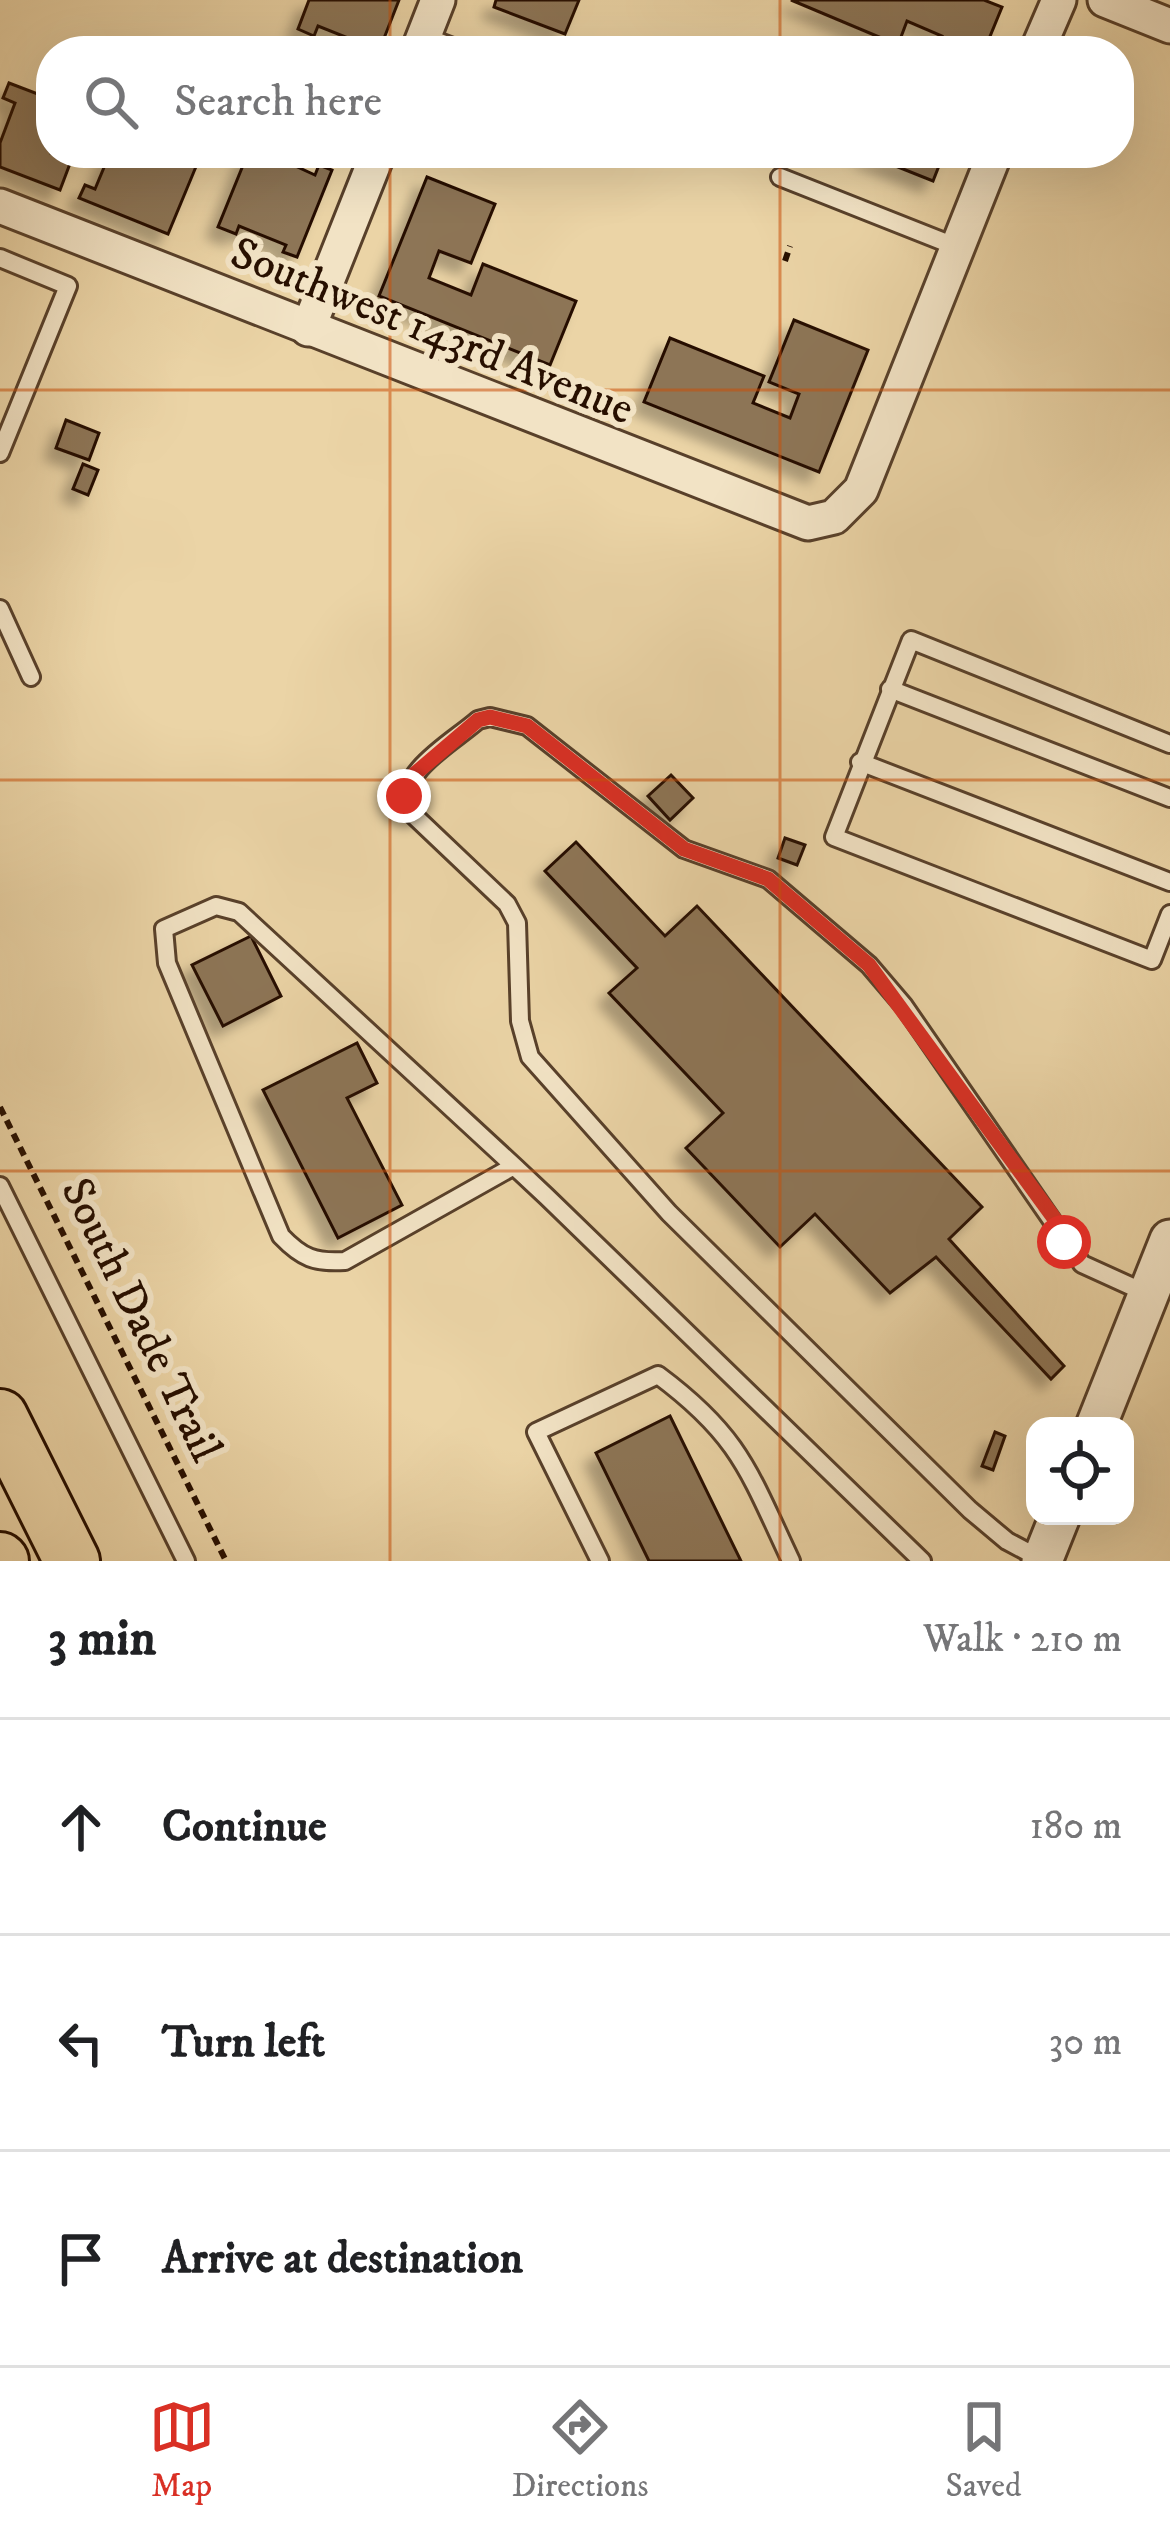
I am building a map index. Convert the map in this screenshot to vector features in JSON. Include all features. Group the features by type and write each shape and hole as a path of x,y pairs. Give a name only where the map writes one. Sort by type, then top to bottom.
{"highway":[{"path":"0,1417 72,1561"}],"street":[{"path":"424,36 438,0"},
{"path":"1044,36 1060,0"},
{"path":"1105,0 1170,26"},
{"path":"308,329 372,168"},
{"path":"957,247 989,168"},
{"name":"Southwest 143rd Avenue","path":"0,206 794,520 834,517 860,490 957,247"},
{"path":"1100,1417 1170,1240"},
{"path":"1042,1560 1056,1525"}],"lane":[{"path":"780,177 957,247"},
{"path":"0,258 68,286 0,453"},
{"path":"0,609 31,677"},
{"path":"1170,744 910,640 834,836 1152,960 1170,914"},
{"path":"890,689 1170,798"},
{"path":"1042,1560 970,1510 669,1213 530,1057 520,1021 517,923 507,904 407,809 404,796 410,778 478,720 490,717 527,726 684,849 768,879 869,965 904,1006 1082,1264 1148,1294"},
{"path":"860,762 1170,882"},
{"path":"514,1166 345,1261 317,1263 299,1255 281,1237 176,984 164,929 216,907 239,912 514,1166 922,1561"},
{"path":"0,1186 186,1561"},
{"path":"600,1561 536,1432 658,1375 710,1413 738,1448 791,1561"}],"path":[{"path":"784,261 790,246"},
{"name":"South Dade Trail","path":"0,1107 226,1561"}],"building":[{"path":"309,0 399,0 385,36 343,36 318,26 314,36 298,29"},
{"path":"496,0 579,0 565,34 494,7"},
{"path":"791,0 984,0 1002,7 990,36 942,36 907,21 901,36 877,36"},
{"path":"9,83 36,93 36,168 68,168 60,190 0,167 0,143 15,103 3,98"},
{"path":"104,168 195,168 168,234 79,198 85,185 95,189"},
{"path":"242,168 300,168 315,175 318,168 332,170 297,257 283,252 286,245 239,226 236,234 218,227"},
{"path":"900,168 938,168 933,181"},
{"path":"427,177 495,204 471,263 439,251 429,278 471,295 483,264 576,301 550,365 379,296"},
{"path":"794,320 868,350 819,472 644,402 670,338 764,376 753,403 790,418 799,394 769,382"},
{"path":"66,420 99,433 89,460 56,448"},
{"path":"83,464 98,470 88,495 73,489"},
{"path":"671,775 693,798 670,820 648,796"},
{"path":"785,838 805,845 797,865 778,858"},
{"path":"576,842 665,936 697,906 982,1207 949,1239 1064,1366 1051,1379 936,1257 890,1293 815,1214 780,1247 686,1148 723,1113 609,993 637,968 545,871"},
{"path":"251,936 281,996 223,1026 192,965"},
{"path":"357,1043 377,1083 347,1098 402,1205 338,1238 263,1090"},
{"path":"670,1416 741,1561 649,1561 596,1453"},
{"path":"995,1432 1005,1436 993,1470 982,1466"}],"route":[{"path":"404,796 410,778 478,720 490,717 527,726 684,849 752,869 768,879 869,965 904,1006 1054,1218 1064,1242"}]}
